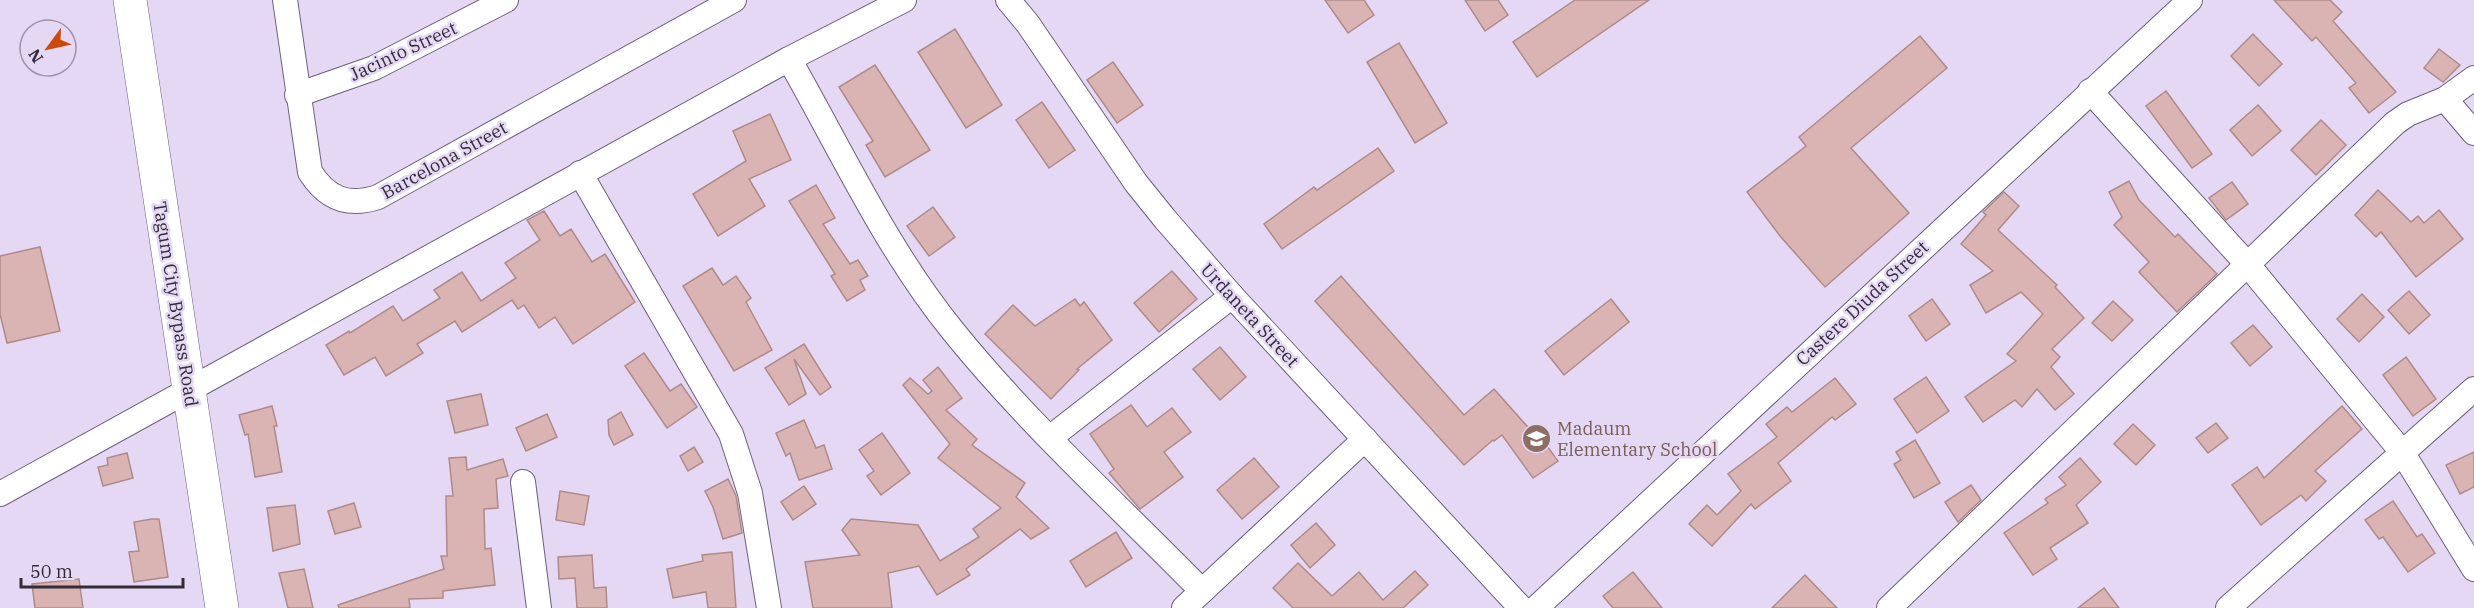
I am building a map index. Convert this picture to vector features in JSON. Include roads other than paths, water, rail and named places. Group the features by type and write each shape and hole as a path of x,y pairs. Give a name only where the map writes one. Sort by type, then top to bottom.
{"main road":[{"name":"Tagum City Bypass Road","path":"130,0 222,608"}],"street":[{"name":"Barcelona Street","path":"285,0 310,172 318,186 331,196 345,202 362,202 388,191 734,0"},
{"name":"Jacinto Street","path":"297,95 374,68 506,0"},
{"path":"0,494 190,392 580,173 789,59 904,0"},
{"name":"Urdaneta Street","path":"1008,0 1028,24 1136,183 1232,296 1521,608"},
{"name":"Castere Diuda Street","path":"1536,608 2190,0"},
{"path":"789,59 896,249 922,290 953,331 1051,437 1202,591"},
{"path":"1889,608 2395,123 2408,114 2445,99 2474,78"},
{"path":"2090,91 2248,266 2402,452 2474,569"},
{"path":"2445,99 2474,133"},
{"path":"580,173 731,434 750,493 769,608"},
{"path":"1051,437 1232,296"},
{"path":"2229,608 2474,389"},
{"path":"1185,608 1365,439"},
{"path":"523,482 539,608"}],"place":[{"name":"Madaum Elementary School","path":"1536,438"}]}
